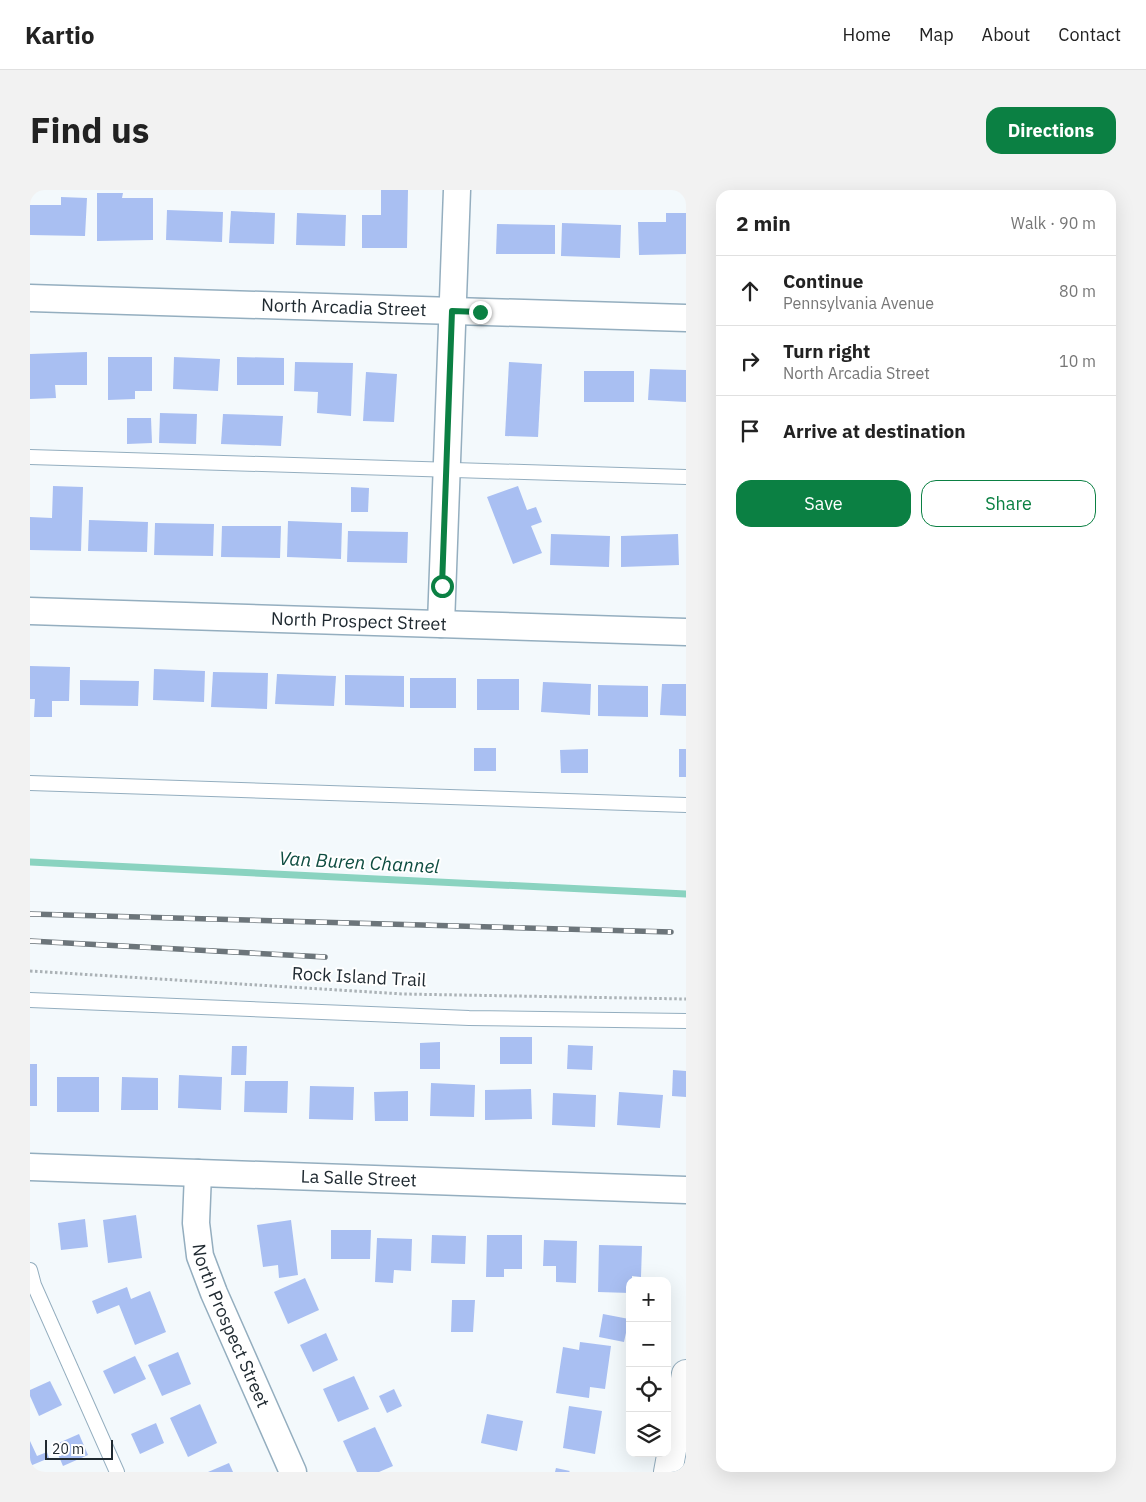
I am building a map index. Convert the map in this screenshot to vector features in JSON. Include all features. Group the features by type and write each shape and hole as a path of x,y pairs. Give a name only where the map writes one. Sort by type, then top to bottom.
{"street":[{"path":"441,624 456,190"},
{"name":"North Arcadia Street","path":"30,298 686,318"},
{"name":"North Prospect Street","path":"30,611 686,632"},
{"name":"La Salle Street","path":"30,1167 686,1190"},
{"name":"North Prospect Street","path":"198,1173 196,1223 200,1256 214,1293 292,1472"},
{"path":"668,1472 686,1374"}],"lane":[{"path":"30,457 686,477"},
{"path":"30,783 686,805"},
{"path":"30,1000 469,1018 686,1021"},
{"path":"30,1270 34,1284 117,1472"}],"path":[{"name":"Rock Island Trail","path":"30,971 403,994 686,1000"}],"building":[{"path":"381,190 408,190 407,248 362,248 362,215 381,215"},
{"path":"97,193 123,193 122,198 153,198 153,240 97,241"},
{"path":"61,197 87,198 85,236 30,235 30,205 61,205"},
{"path":"167,210 223,212 222,242 166,240"},
{"path":"231,211 275,213 274,244 229,243"},
{"path":"297,213 346,215 345,246 296,245"},
{"path":"666,213 686,213 686,254 639,255 638,222 666,222"},
{"path":"562,223 621,225 620,258 561,256"},
{"path":"497,224 555,225 555,254 496,254"},
{"path":"87,352 87,385 55,385 56,398 30,399 30,354"},
{"path":"108,357 152,357 152,391 135,391 135,399 108,400"},
{"path":"174,357 220,359 218,391 173,389"},
{"path":"237,357 284,358 284,385 237,385"},
{"path":"295,362 353,363 351,416 317,413 318,392 294,391"},
{"path":"509,362 542,364 538,437 505,436"},
{"path":"650,369 686,370 686,402 648,400"},
{"path":"584,371 634,371 634,402 584,402"},
{"path":"366,372 397,374 394,422 363,421"},
{"path":"160,413 197,414 196,444 159,443"},
{"path":"223,414 283,416 281,446 221,444"},
{"path":"127,418 151,418 152,443 127,444"},
{"path":"53,486 83,487 81,551 30,550 30,517 52,518"},
{"path":"518,486 527,510 536,507 542,522 531,526 542,553 513,564 487,497"},
{"path":"351,487 369,488 368,512 351,512"},
{"path":"89,520 148,522 147,552 88,551"},
{"path":"288,521 342,523 341,559 287,557"},
{"path":"155,523 214,524 213,556 154,555"},
{"path":"222,526 281,526 280,558 221,557"},
{"path":"348,531 408,532 407,563 347,562"},
{"path":"551,534 610,536 609,567 550,565"},
{"path":"678,534 679,565 621,567 621,536"},
{"path":"30,666 70,667 69,701 52,701 52,717 34,717 35,699 30,699"},
{"path":"154,669 205,671 204,702 153,700"},
{"path":"213,672 268,673 267,709 211,707"},
{"path":"277,674 336,676 334,706 275,704"},
{"path":"345,675 404,676 404,707 345,705"},
{"path":"410,678 456,678 456,708 410,708"},
{"path":"477,679 519,679 519,710 477,710"},
{"path":"80,680 139,681 138,706 80,705"},
{"path":"543,682 591,684 590,715 541,712"},
{"path":"662,684 686,684 686,716 660,715"},
{"path":"598,685 648,686 648,717 598,716"},
{"path":"474,748 496,748 496,771 474,771"},
{"path":"588,749 588,773 561,773 560,750"},
{"path":"679,749 686,749 686,777 679,777"},
{"path":"500,1037 532,1037 532,1064 500,1064"},
{"path":"440,1042 440,1069 420,1069 420,1043"},
{"path":"568,1045 593,1046 592,1070 567,1069"},
{"path":"232,1046 247,1046 246,1075 231,1075"},
{"path":"30,1064 37,1064 37,1106 30,1106"},
{"path":"673,1070 686,1071 686,1097 672,1096"},
{"path":"179,1075 222,1077 221,1110 178,1108"},
{"path":"57,1077 99,1077 99,1112 57,1112"},
{"path":"122,1077 158,1078 158,1110 121,1110"},
{"path":"245,1081 288,1081 287,1113 244,1112"},
{"path":"431,1083 475,1085 474,1117 430,1116"},
{"path":"310,1086 354,1087 353,1120 309,1119"},
{"path":"531,1089 532,1119 485,1120 485,1090"},
{"path":"408,1091 408,1121 375,1121 374,1092"},
{"path":"619,1092 663,1095 660,1128 617,1125"},
{"path":"553,1093 596,1095 595,1127 552,1125"},
{"path":"136,1215 142,1258 108,1263 103,1220"},
{"path":"85,1219 88,1247 61,1250 58,1223"},
{"path":"291,1220 298,1275 279,1278 278,1265 263,1267 257,1225"},
{"path":"331,1230 371,1230 370,1259 331,1259"},
{"path":"432,1235 466,1236 465,1264 431,1263"},
{"path":"487,1235 522,1235 522,1269 504,1269 504,1277 486,1277"},
{"path":"377,1238 412,1239 411,1271 394,1270 393,1283 375,1282"},
{"path":"544,1240 577,1241 576,1283 556,1282 556,1266 543,1266"},
{"path":"599,1245 642,1246 641,1277 626,1277 626,1293 598,1292"},
{"path":"305,1278 319,1310 288,1324 274,1292"},
{"path":"127,1287 131,1299 150,1291 166,1332 135,1345 119,1305 97,1314 92,1301"},
{"path":"452,1300 475,1300 473,1332 451,1332"},
{"path":"603,1314 626,1318 624,1342 599,1337"},
{"path":"326,1333 338,1360 313,1372 300,1345"},
{"path":"580,1342 611,1346 605,1389 590,1387 589,1398 556,1393 563,1347 579,1350"},
{"path":"178,1352 191,1384 162,1396 148,1365"},
{"path":"135,1356 146,1379 114,1394 103,1371"},
{"path":"354,1376 369,1409 338,1422 323,1389"},
{"path":"50,1381 62,1405 39,1416 30,1396 30,1390"},
{"path":"394,1389 402,1406 387,1413 379,1396"},
{"path":"200,1404 217,1443 188,1457 170,1418"},
{"path":"569,1406 602,1411 595,1454 563,1448"},
{"path":"487,1414 523,1421 517,1451 481,1443"},
{"path":"156,1423 164,1443 140,1454 131,1434"},
{"path":"375,1427 393,1466 379,1472 357,1472 343,1441"},
{"path":"79,1434 88,1455 63,1466 54,1445"},
{"path":"30,1441 37,1456 47,1452 49,1458 30,1466"},
{"path":"229,1463 233,1472 208,1472"},
{"path":"556,1468 570,1471 555,1472"}],"waterway":[{"name":"Van Buren Channel","path":"30,862 686,894"}],"railway":[{"path":"30,914 671,932"},
{"path":"30,941 325,957"}],"route":[{"path":"442,586 452,311 480,312"}]}
